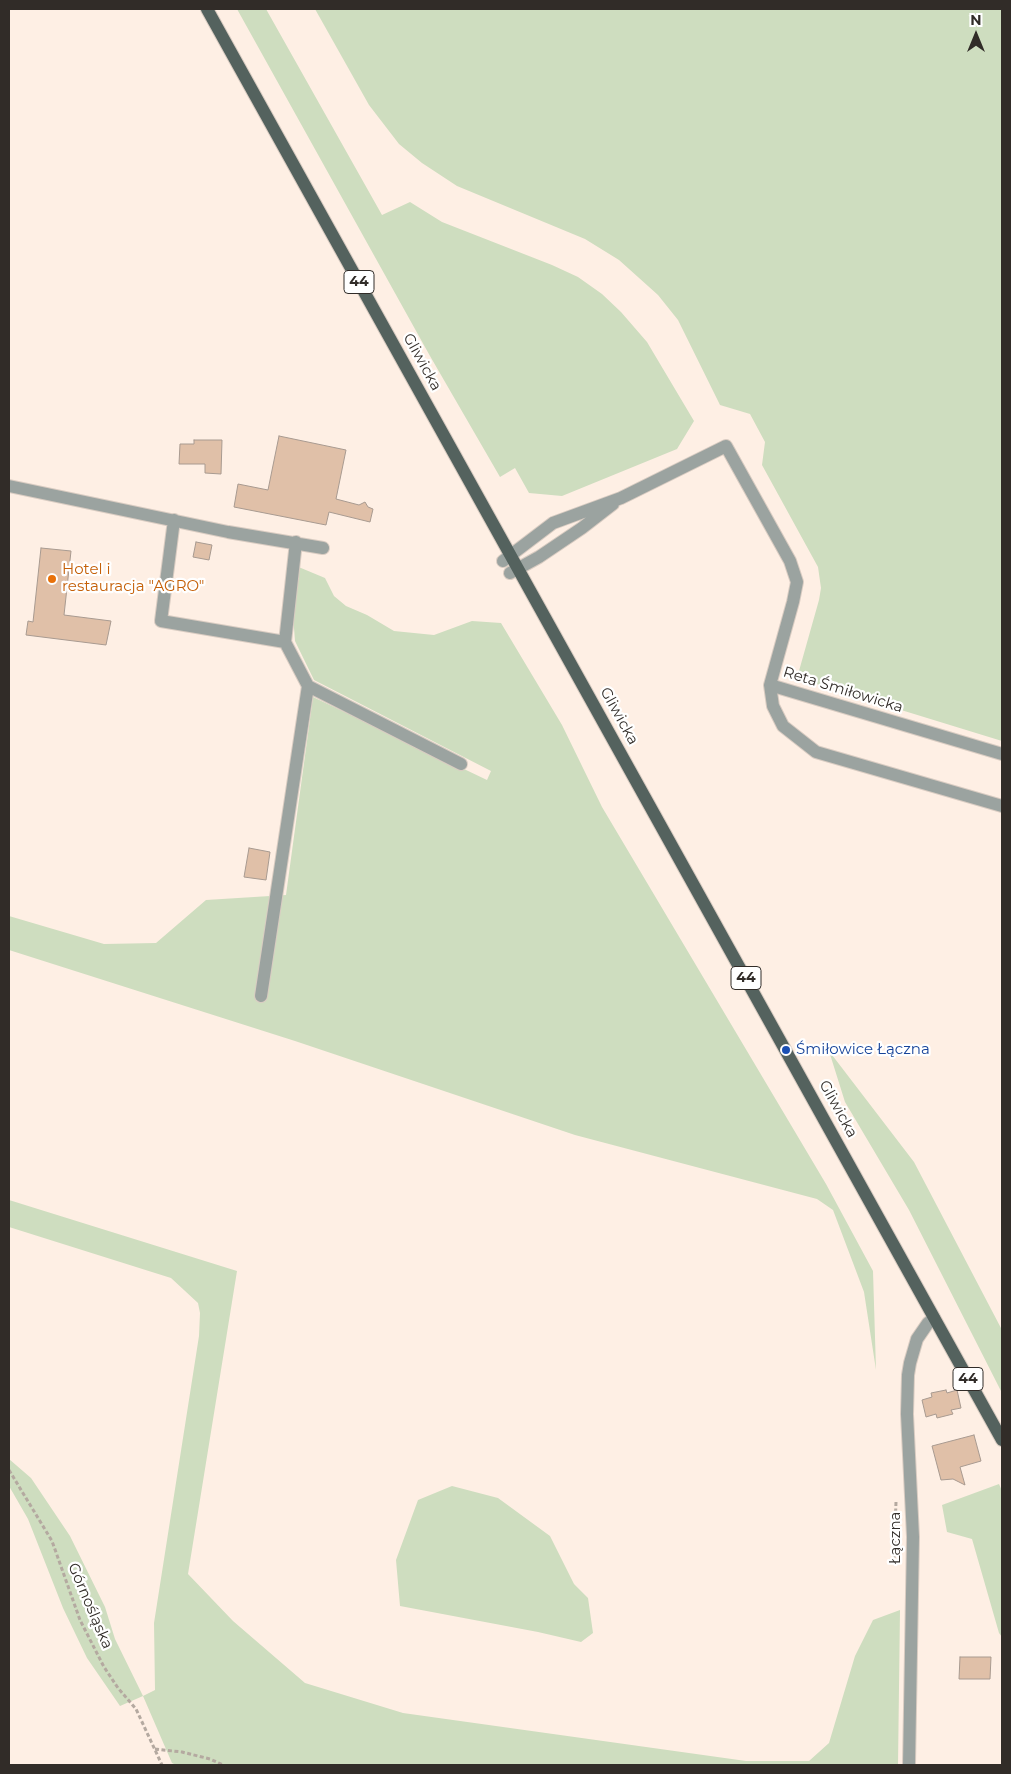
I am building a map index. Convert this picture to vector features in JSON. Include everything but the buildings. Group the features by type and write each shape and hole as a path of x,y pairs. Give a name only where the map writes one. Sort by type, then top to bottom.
{"main road":[{"name":"Gliwicka","path":"207,9 514,571 1002,1440"}],"street":[{"path":"507,558 554,523 621,498 726,446 790,561 797,582 770,685"},
{"path":"9,486 228,532 323,548"},
{"path":"514,571 582,528 621,498"},
{"path":"174,520 161,621 286,642"},
{"path":"261,996 308,686 286,642 296,542"},
{"name":"Reta Śmiłowicka","path":"1002,754 770,685 773,706 784,726 816,752 1002,806"},
{"path":"308,686 461,764"},
{"name":"Łączna","path":"909,1765 913,1537 907,1414 908,1375 917,1339 928,1323 934,1318"}],"path":[{"name":"Górnośląska","path":"9,1470 52,1541 80,1620 104,1667 118,1688 136,1709 162,1765"},
{"path":"155,1749 182,1752 210,1759 223,1765"}],"green space":[{"path":"237,9 266,9 382,215 410,202 442,222 578,277 602,294 621,312 647,342 694,421 677,449 562,496 529,493 515,468 500,477 430,356"},
{"path":"315,9 1002,9 1002,741 797,678 819,600 821,588 818,567 762,465 765,442 750,414 720,405 678,320 658,295 619,260 585,239 457,186 422,163 399,144 369,105"},
{"path":"289,563 325,578 334,596 346,606 367,615 394,631 434,635 472,621 501,623 562,725 602,807 826,1184 873,1271 876,1370 864,1292 833,1210 817,1199 575,1135 295,1041 9,950 9,916 104,944 156,943 206,900 286,895 313,697 487,780 491,771 314,680 295,641"},
{"path":"829,1051 914,1162 1002,1330 1002,1393 909,1210 845,1102"},
{"path":"9,1200 237,1271 188,1574 233,1621 305,1683 403,1713 746,1761 809,1761 829,1743 855,1656 873,1620 900,1610 898,1765 176,1765 172,1763 143,1696 155,1690 154,1623 199,1336 200,1313 198,1303 171,1278 9,1227"},
{"path":"9,1459 31,1478 70,1536 105,1607 115,1639 143,1696 120,1706 87,1658 63,1608 28,1519 9,1486"},
{"path":"999,1484 1002,1491 1002,1637 999,1633 972,1539 947,1532 942,1505"},
{"path":"452,1486 498,1498 550,1536 574,1584 588,1598 593,1633 581,1642 400,1606 396,1560 418,1500"}],"place":[{"name":"Hotel i restauracja \"AGRO\"","path":"52,579"},
{"name":"Śmiłowice Łączna","path":"786,1050"}]}
